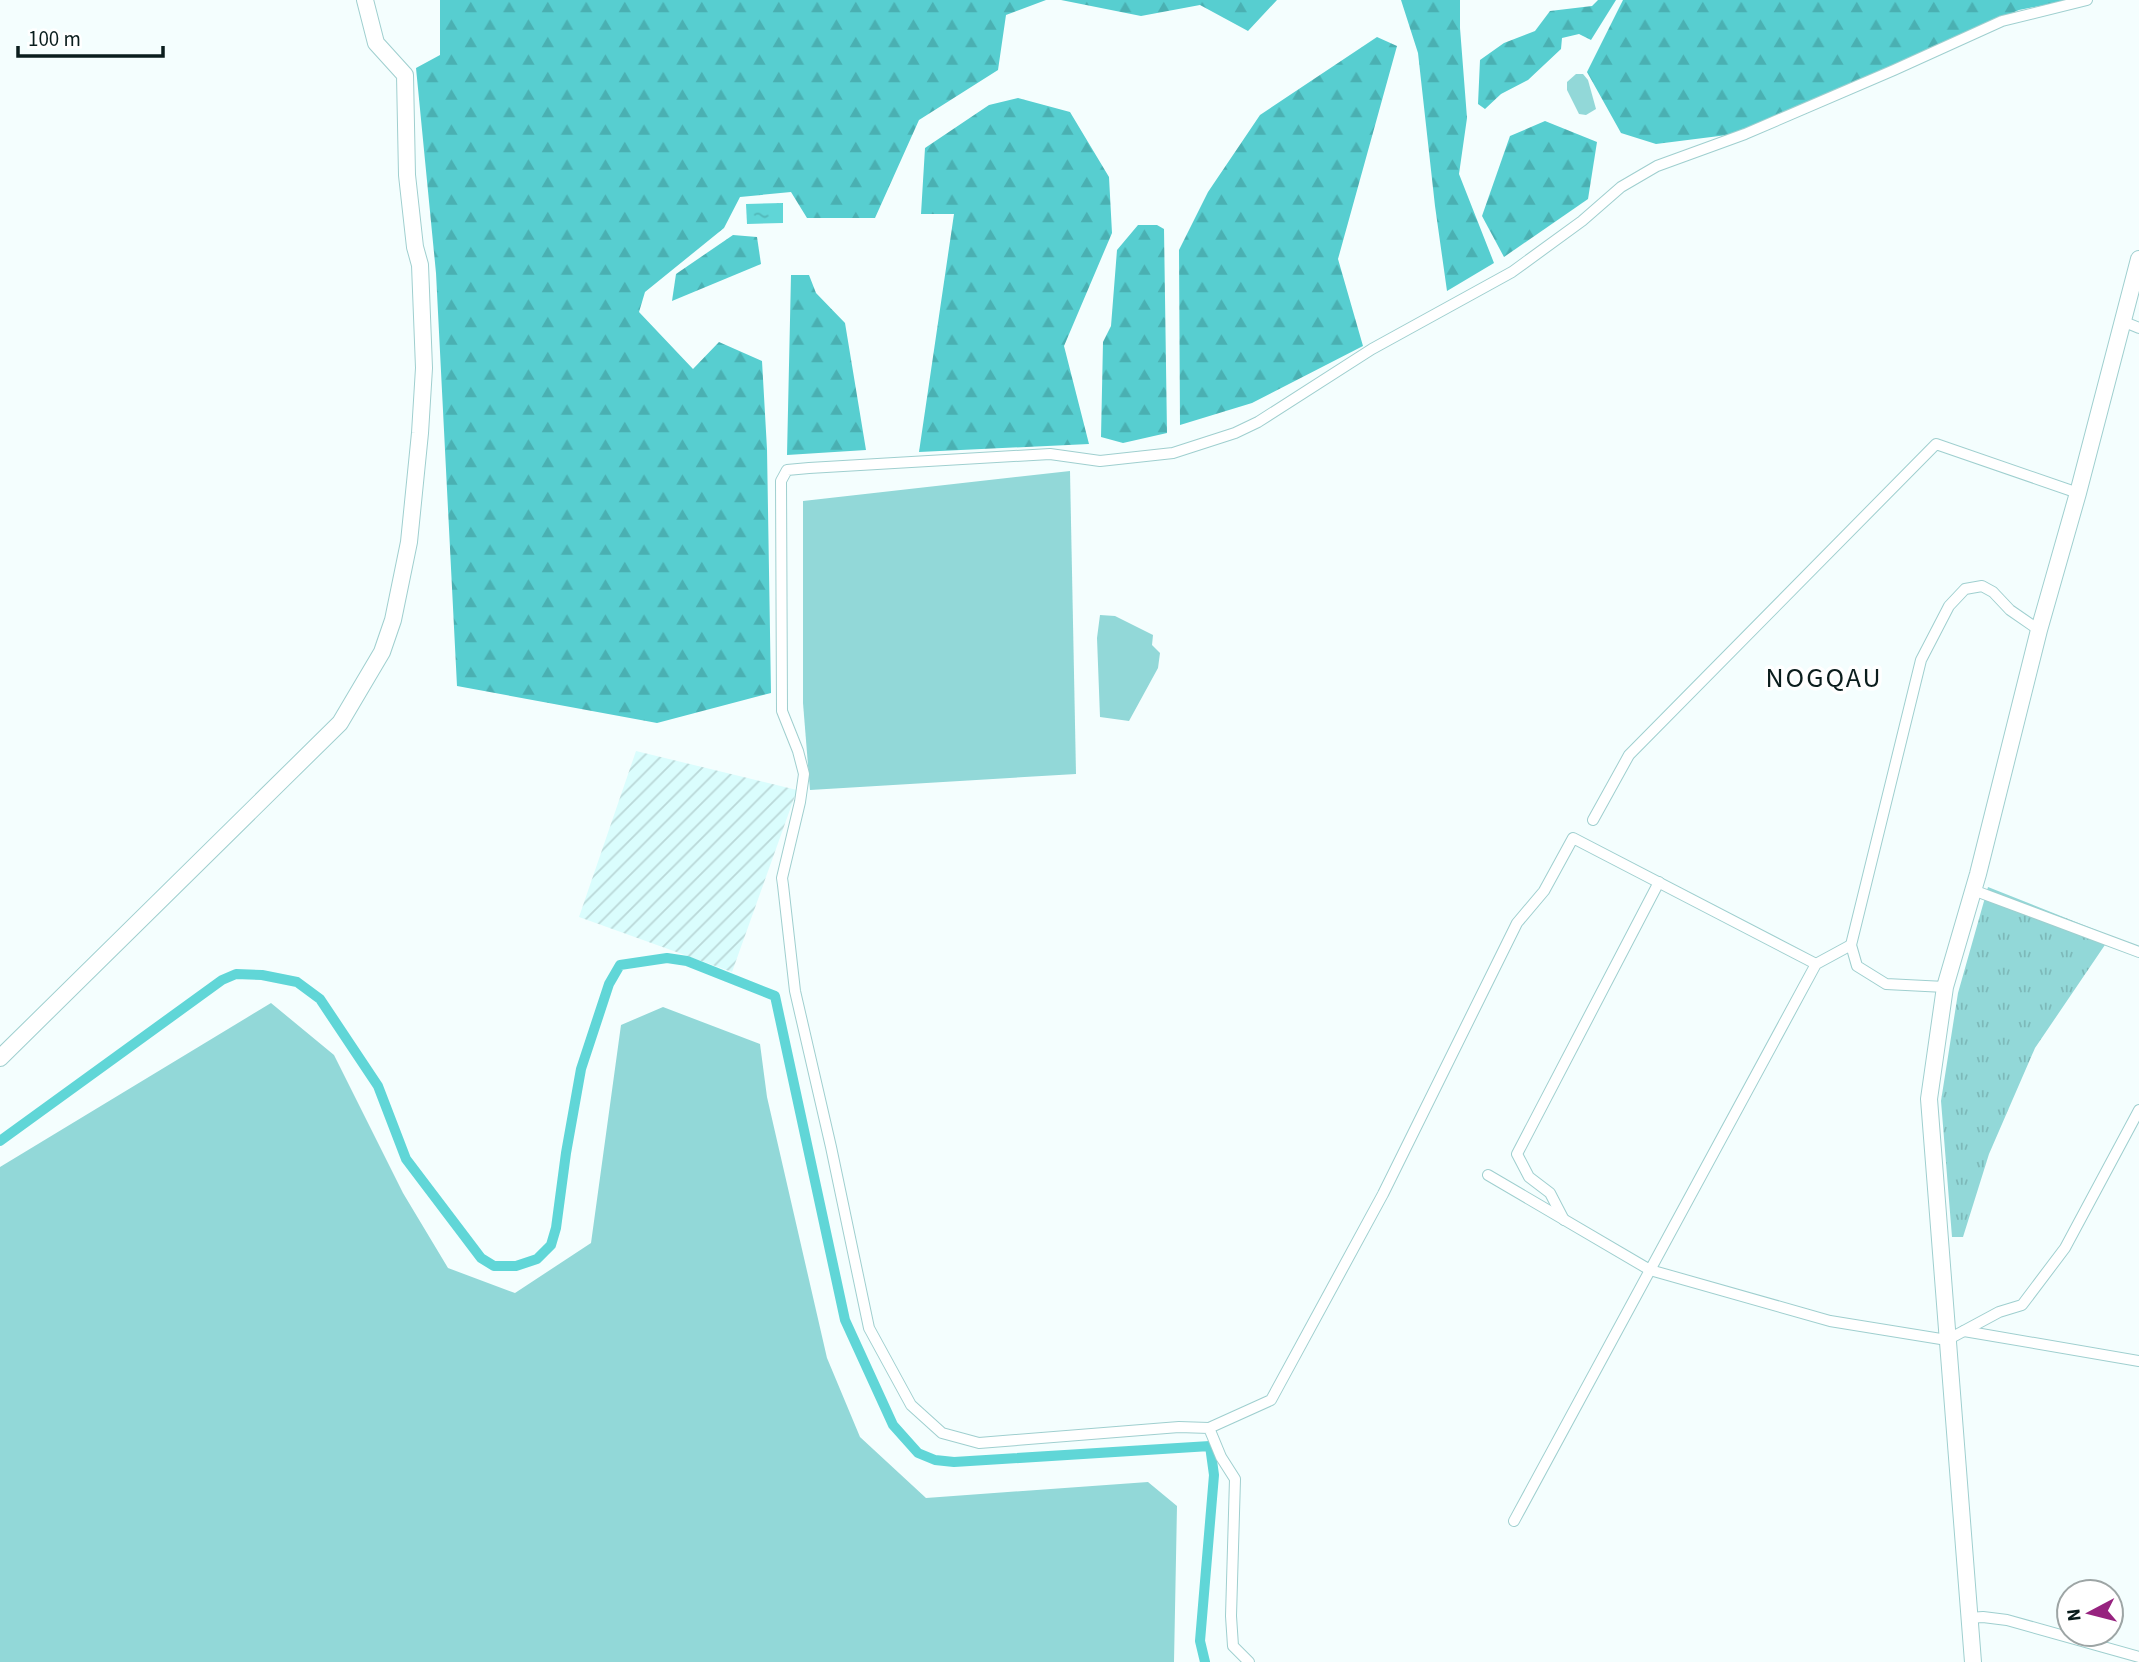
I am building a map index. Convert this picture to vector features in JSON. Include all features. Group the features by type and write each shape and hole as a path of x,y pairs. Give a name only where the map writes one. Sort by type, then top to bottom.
{"main road":[{"path":"0,1058 340,723 382,652 393,620 409,542 424,368 420,265 415,247 407,175 405,75 376,43 365,0"},
{"path":"1973,1662 1929,1099 1945,987 2139,259"}],"street":[{"path":"1816,964 1573,838 1544,891 1517,923 1383,1194 1271,1400 1209,1429 1179,1427 979,1443 942,1433 911,1405 869,1328 831,1147 794,991 782,878 804,774 799,751 782,711 781,481 787,470 1050,454 1100,461 1173,453 1235,433 1258,422 1372,349 1512,272 1582,221 1621,187 1657,166 1758,129 1895,71 2002,21 2087,0"},
{"path":"2122,321 2139,328"},
{"path":"1593,820 1629,755 1936,444 2078,493"},
{"path":"1945,987 1886,984 1857,966 1851,945 1921,660 1949,606 1965,589 1982,586 1993,592 2010,610 2039,630"},
{"path":"1564,1220 1550,1193 1528,1177 1517,1154 1659,883"},
{"path":"1973,890 2139,952"},
{"path":"1514,1521 1816,964 1851,945"},
{"path":"1488,1175 1650,1270 1830,1321 1947,1340 1999,1312 2022,1305 2065,1248 2139,1110"},
{"path":"1964,1331 2139,1361"},
{"path":"1209,1429 1221,1457 1235,1479 1231,1616 1233,1646 1249,1662"},
{"path":"1969,1618 1983,1616 2007,1620 2139,1657"}],"shaded area":[{"path":"636,751 797,790 732,972 579,917"}],"green space":[{"path":"440,0 1046,0 1006,15 998,70 919,120 875,218 807,218 791,192 740,197 724,228 645,292 639,312 693,369 719,342 762,361 767,449 771,693 657,723 457,686 436,273 416,68 440,55"},
{"path":"1061,0 1277,0 1248,31 1200,5 1141,16"},
{"path":"1401,0 1460,0 1467,118 1459,174 1494,263 1447,291 1418,53"},
{"path":"1598,0 1616,0 1591,40 1579,34 1562,38 1561,49 1528,80 1501,94 1485,109 1478,104 1480,60 1504,43 1535,31 1550,11 1592,6"},
{"path":"1623,0 2070,0 2019,10 1735,134 1656,144 1621,133 1587,72"},
{"path":"1377,37 1397,46 1338,259 1363,346 1252,403 1180,425 1179,250 1208,192 1260,115"},
{"path":"1576,74 1583,74 1588,80 1596,109 1586,115 1579,114 1567,90 1567,82"},
{"path":"1018,98 1070,112 1109,177 1112,233 1064,346 1089,444 919,452 954,214 921,214 925,148 989,105"},
{"path":"1545,121 1597,142 1588,199 1504,257 1482,216 1510,136"},
{"path":"1138,225 1157,225 1164,229 1167,433 1123,443 1101,437 1103,342 1111,326 1117,250"},
{"path":"733,235 757,237 761,264 672,301 676,274"},
{"path":"791,275 809,275 816,293 845,323 866,450 787,455"},
{"path":"1070,471 1076,774 810,790 803,703 803,501"},
{"path":"1100,615 1115,616 1153,635 1152,645 1160,653 1158,668 1129,721 1100,717 1097,638"},
{"path":"1988,887 2111,936 2035,1048 1989,1154 1963,1237 1952,1237 1941,1101 1958,993"},
{"path":"271,1003 334,1055 403,1193 448,1268 515,1293 591,1243 621,1025 663,1007 760,1044 767,1097 827,1358 860,1437 926,1498 1148,1482 1177,1506 1174,1662 0,1662 0,1167"}],"water":[{"path":"783,203 783,223 747,224 746,204"}],"waterway":[{"path":"0,1141 222,980 236,974 262,975 297,982 320,999 378,1086 406,1159 481,1258 494,1266 516,1266 537,1259 551,1245 581,1069 609,984 620,965 667,958 687,961 775,996 845,1320 893,1425 918,1453 935,1460 954,1462 1210,1446 1214,1475 1200,1641 1205,1662"}],"district":[{"name":"NOGQAU","path":"1824,678"}]}
